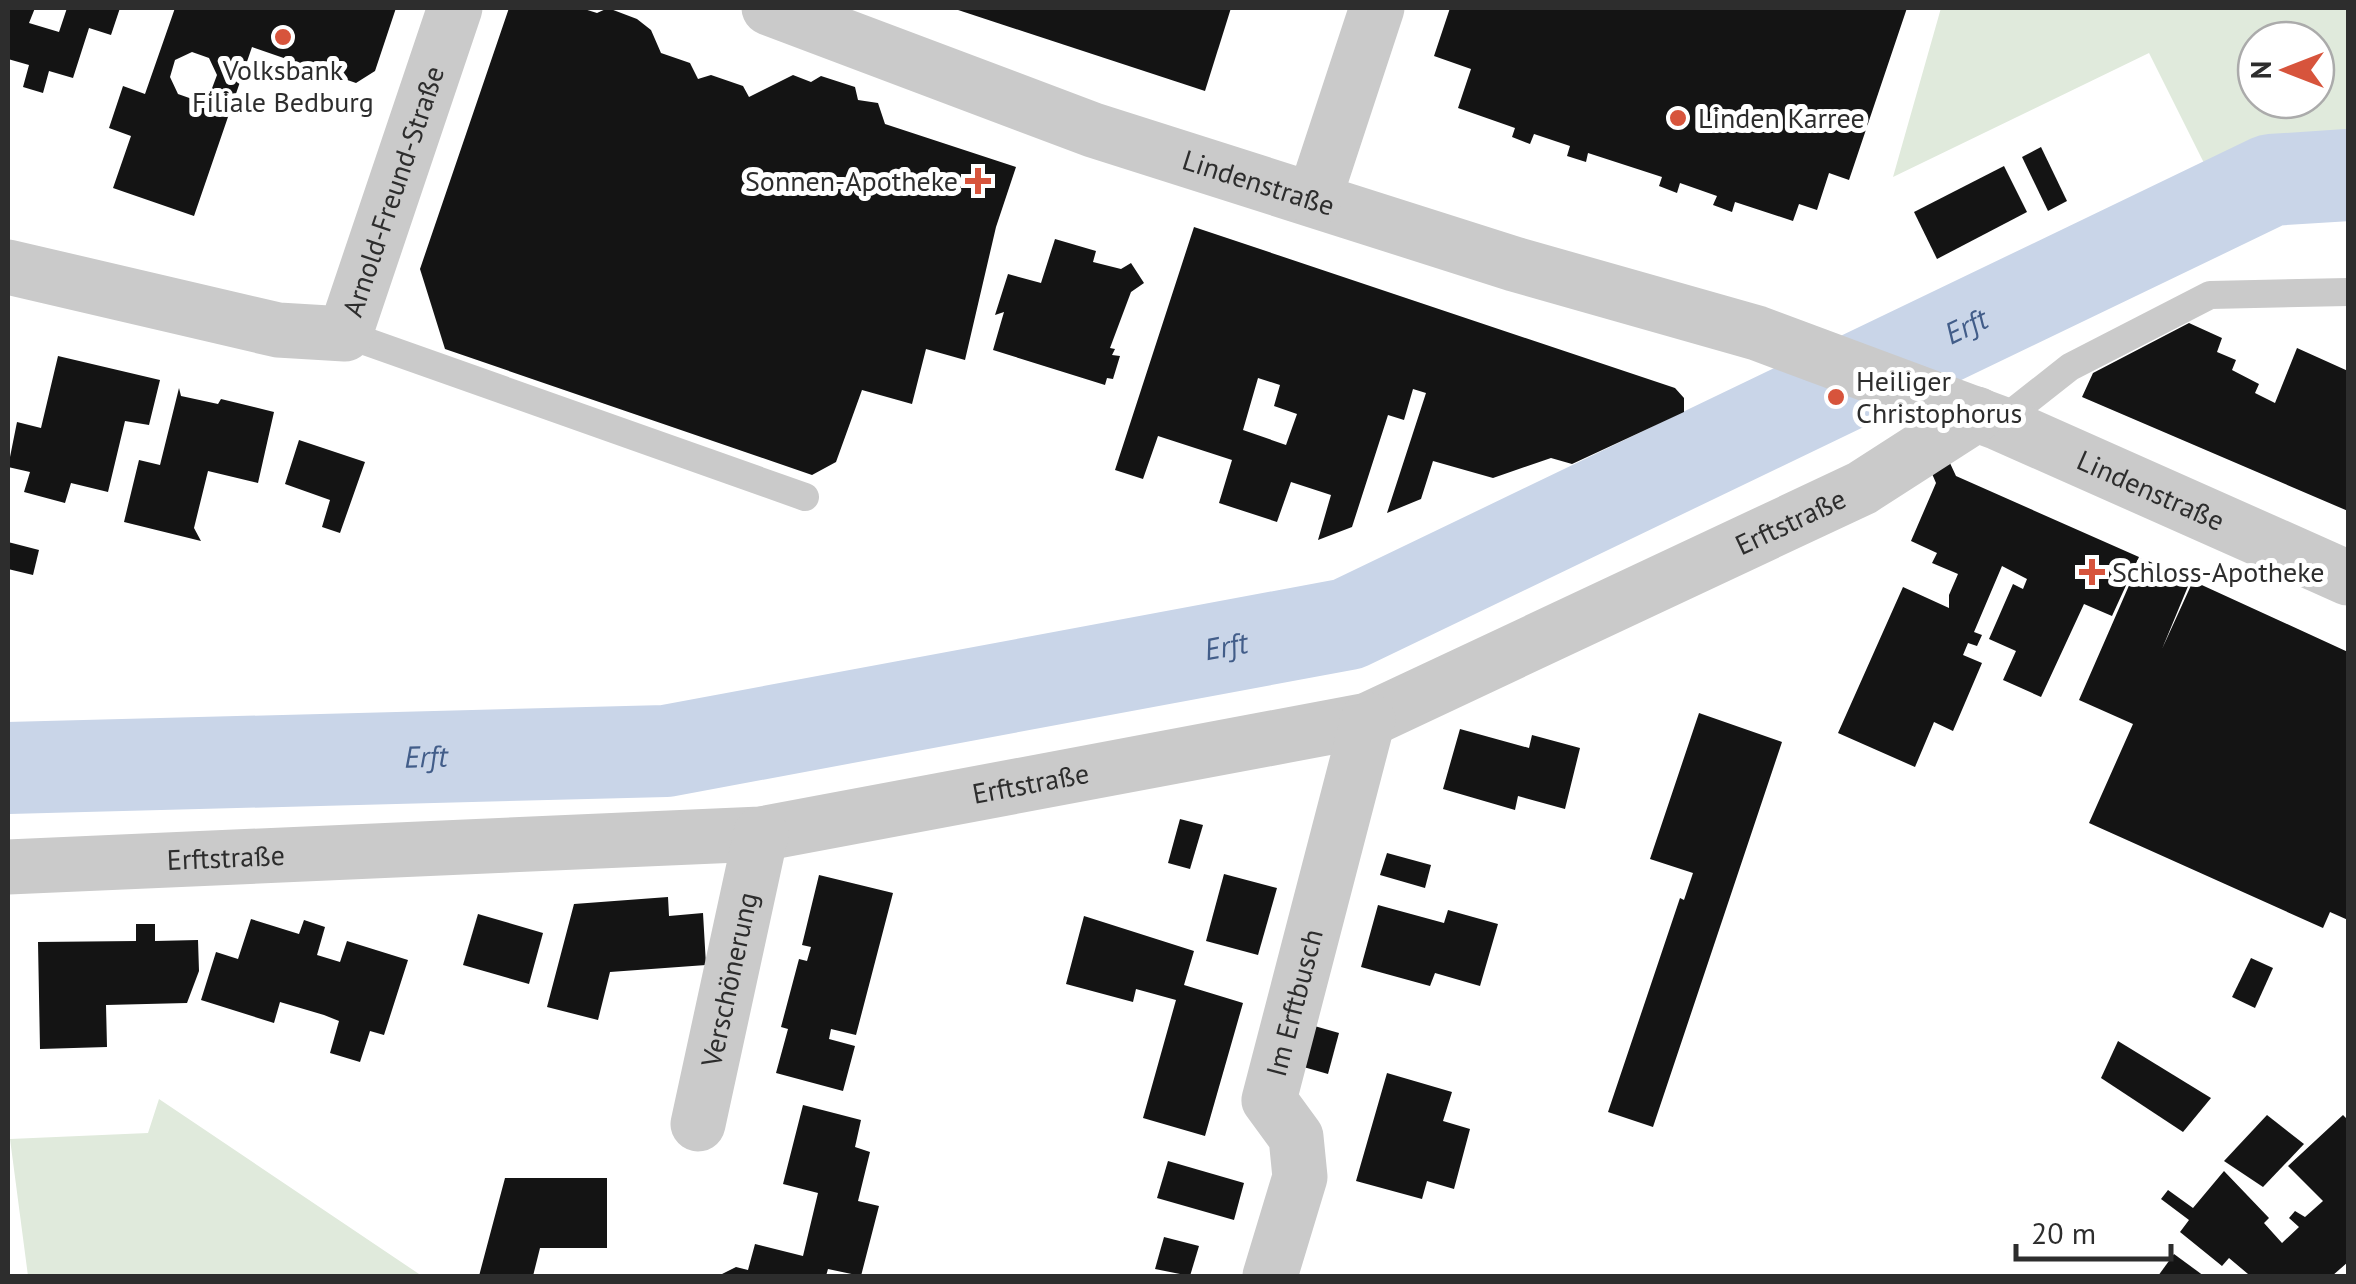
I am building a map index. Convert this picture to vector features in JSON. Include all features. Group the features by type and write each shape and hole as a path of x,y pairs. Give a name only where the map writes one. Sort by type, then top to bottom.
{"street":[{"name":"Arnold-Freund-Straße","path":"8,268 278,330 345,334 454,8"},
{"name":"Lindenstraße","path":"769,8 1094,130 1514,264 1757,333 1976,414 2348,578"},
{"path":"1314,199 1377,8"},
{"name":"Erftstraße","path":"8,868 762,834 1368,720 1862,488 1976,414"},
{"name":"Im Erftbusch","path":"1270,1276 1300,1178 1296,1136 1269,1100 1368,720"},
{"name":"Verschönerung","path":"698,1124 762,834"}],"lane":[{"path":"1976,414 2210,295 2348,292"},
{"path":"345,334 804,497"}],"green space":[{"path":"1941,8 2348,8 2348,131 2205,165 2149,53 1893,177"},
{"path":"159,1099 422,1276 28,1276 10,1139 148,1133"}],"building":[{"path":"8,8 35,8 29,23 59,32 67,8 120,8 111,35 89,28 73,78 49,71 43,93 23,87 29,65 8,59"},
{"path":"175,8 396,8 375,71 356,83 252,47 194,216 113,188 131,136 109,128 123,86 145,94","holes":["192,52 209,58 217,75 211,91 195,100 178,94 170,77 175,60"]},
{"path":"509,8 581,8 597,13 608,8 637,19 651,30 661,53 690,63 698,79 711,75 743,86 749,97 793,75 811,82 821,76 855,87 858,100 878,103 885,124 1016,167 996,227 965,360 926,349 912,404 862,390 836,462 812,475 445,349 420,269"},
{"path":"952,8 1231,8 1205,91"},
{"name":"Linden Karree","path":"1450,8 1907,8 1849,180 1829,173 1817,210 1799,204 1793,221 1735,202 1732,212 1713,205 1717,196 1680,183 1677,193 1659,186 1662,177 1588,153 1586,162 1567,156 1570,146 1534,134 1530,144 1512,137 1515,128 1458,108 1471,69 1434,56"},
{"path":"2041,147 2067,201 2048,211 2022,157"},
{"path":"2004,166 2027,212 1937,259 1914,212"},
{"path":"1194,227 1675,388 1684,398 1684,412 1572,464 1551,458 1493,478 1433,461 1421,499 1387,513 1426,393 1413,389 1404,420 1388,415 1352,527 1318,540 1331,495 1291,482 1277,522 1219,503 1232,460 1158,436 1143,479 1115,470","holes":["1258,378 1280,385 1274,406 1297,414 1286,445 1243,430"]},
{"path":"1055,239 1096,251 1093,262 1121,269 1131,263 1144,283 1131,292 1110,348 1115,349 1112,355 1120,356 1113,379 1107,378 1105,385 993,350 1004,312 995,315 1008,274 1041,283"},
{"path":"2189,323 2222,338 2217,352 2236,360 2232,370 2259,384 2255,393 2275,403 2297,348 2348,371 2348,511 2082,397 2093,373"},
{"path":"58,356 160,380 149,425 125,421 108,492 71,483 65,503 24,492 30,472 8,467 17,422 41,428"},
{"path":"179,388 181,396 218,404 221,399 274,412 258,483 208,471 194,528 201,541 124,522 139,460 160,465"},
{"path":"299,440 365,462 340,533 322,527 330,500 285,484"},
{"path":"1949,461 1956,476 2139,557 2112,616 2084,604 2041,697 2003,680 2016,651 1989,639 2013,584 2023,589 2027,579 2002,566 1974,632 1982,635 1977,646 1968,643 1963,655 1982,663 1953,731 1934,722 1915,767 1838,733 1903,587 1949,608 1949,595 1958,574 1932,563 1937,553 1911,541 1936,483 1930,469"},
{"path":"8,542 39,550 33,575 8,569"},
{"path":"2141,558 2191,579 2162,649 2193,581 2348,652 2348,920 2330,912 2323,928 2089,823 2133,724 2079,700"},
{"path":"1699,713 1782,742 1653,1127 1608,1112 1680,898 1684,900 1693,873 1650,859"},
{"path":"1460,729 1529,748 1532,735 1580,748 1565,809 1518,796 1515,810 1443,789"},
{"path":"1180,819 1203,825 1190,869 1168,863"},
{"path":"1387,853 1431,865 1425,888 1380,875"},
{"path":"1224,874 1277,888 1258,955 1206,941"},
{"path":"819,875 893,893 856,1035 831,1029 829,1039 855,1046 843,1091 776,1073 788,1029 781,1027 799,959 807,961 811,947 802,945"},
{"path":"668,897 669,916 703,913 706,965 610,972 598,1020 547,1007 574,904"},
{"path":"1378,905 1444,923 1448,910 1498,924 1480,986 1435,973 1430,986 1361,967"},
{"path":"478,914 543,933 529,984 463,965"},
{"path":"1084,916 1194,951 1184,985 1243,1003 1205,1136 1143,1118 1176,1000 1136,989 1133,1002 1066,984"},
{"path":"251,919 299,934 304,920 325,927 317,955 340,962 347,941 408,960 384,1035 370,1031 360,1062 330,1053 339,1021 324,1015 280,1002 274,1023 201,1000 216,952 238,959"},
{"path":"136,924 155,924 155,941 198,940 199,971 187,1003 106,1005 107,1047 40,1049 38,942 136,941"},
{"path":"2251,958 2273,968 2255,1008 2232,997"},
{"path":"1304,1023 1339,1033 1328,1074 1293,1064"},
{"path":"2118,1041 2211,1098 2183,1132 2101,1078"},
{"path":"1387,1073 1452,1092 1443,1121 1470,1129 1454,1189 1427,1181 1422,1199 1356,1181"},
{"path":"803,1105 861,1120 855,1147 870,1152 858,1201 879,1206 861,1276 828,1269 826,1276 718,1276 736,1267 748,1270 755,1244 803,1256 818,1193 783,1184"},
{"path":"2267,1115 2304,1144 2263,1187 2224,1161"},
{"path":"2343,1115 2348,1120 2348,1262 2332,1276 2245,1276 2248,1274 2229,1258 2222,1266 2180,1232 2189,1220 2161,1199 2168,1190 2193,1208 2224,1171 2269,1218 2264,1223 2282,1243 2299,1227 2289,1218 2295,1211 2305,1217 2323,1201 2288,1166"},
{"path":"1168,1161 1244,1183 1234,1220 1157,1198"},
{"path":"505,1178 607,1178 607,1248 540,1248 533,1276 479,1276"},
{"path":"1164,1237 1199,1246 1190,1276 1155,1269"},
{"path":"2174,1254 2204,1276 2158,1276"}],"waterway":[{"name":"Erft","path":"8,768 666,751 1348,624 2271,180 2348,175"}],"place":[{"name":"Volksbank Filiale Bedburg","path":"283,37"},
{"name":"Linden Karree","path":"1678,118"},
{"name":"Sonnen-Apotheke","path":"978,181"},
{"name":"Heiliger Christophorus","path":"1836,397"},
{"name":"Schloss-Apotheke","path":"2092,572"}]}
